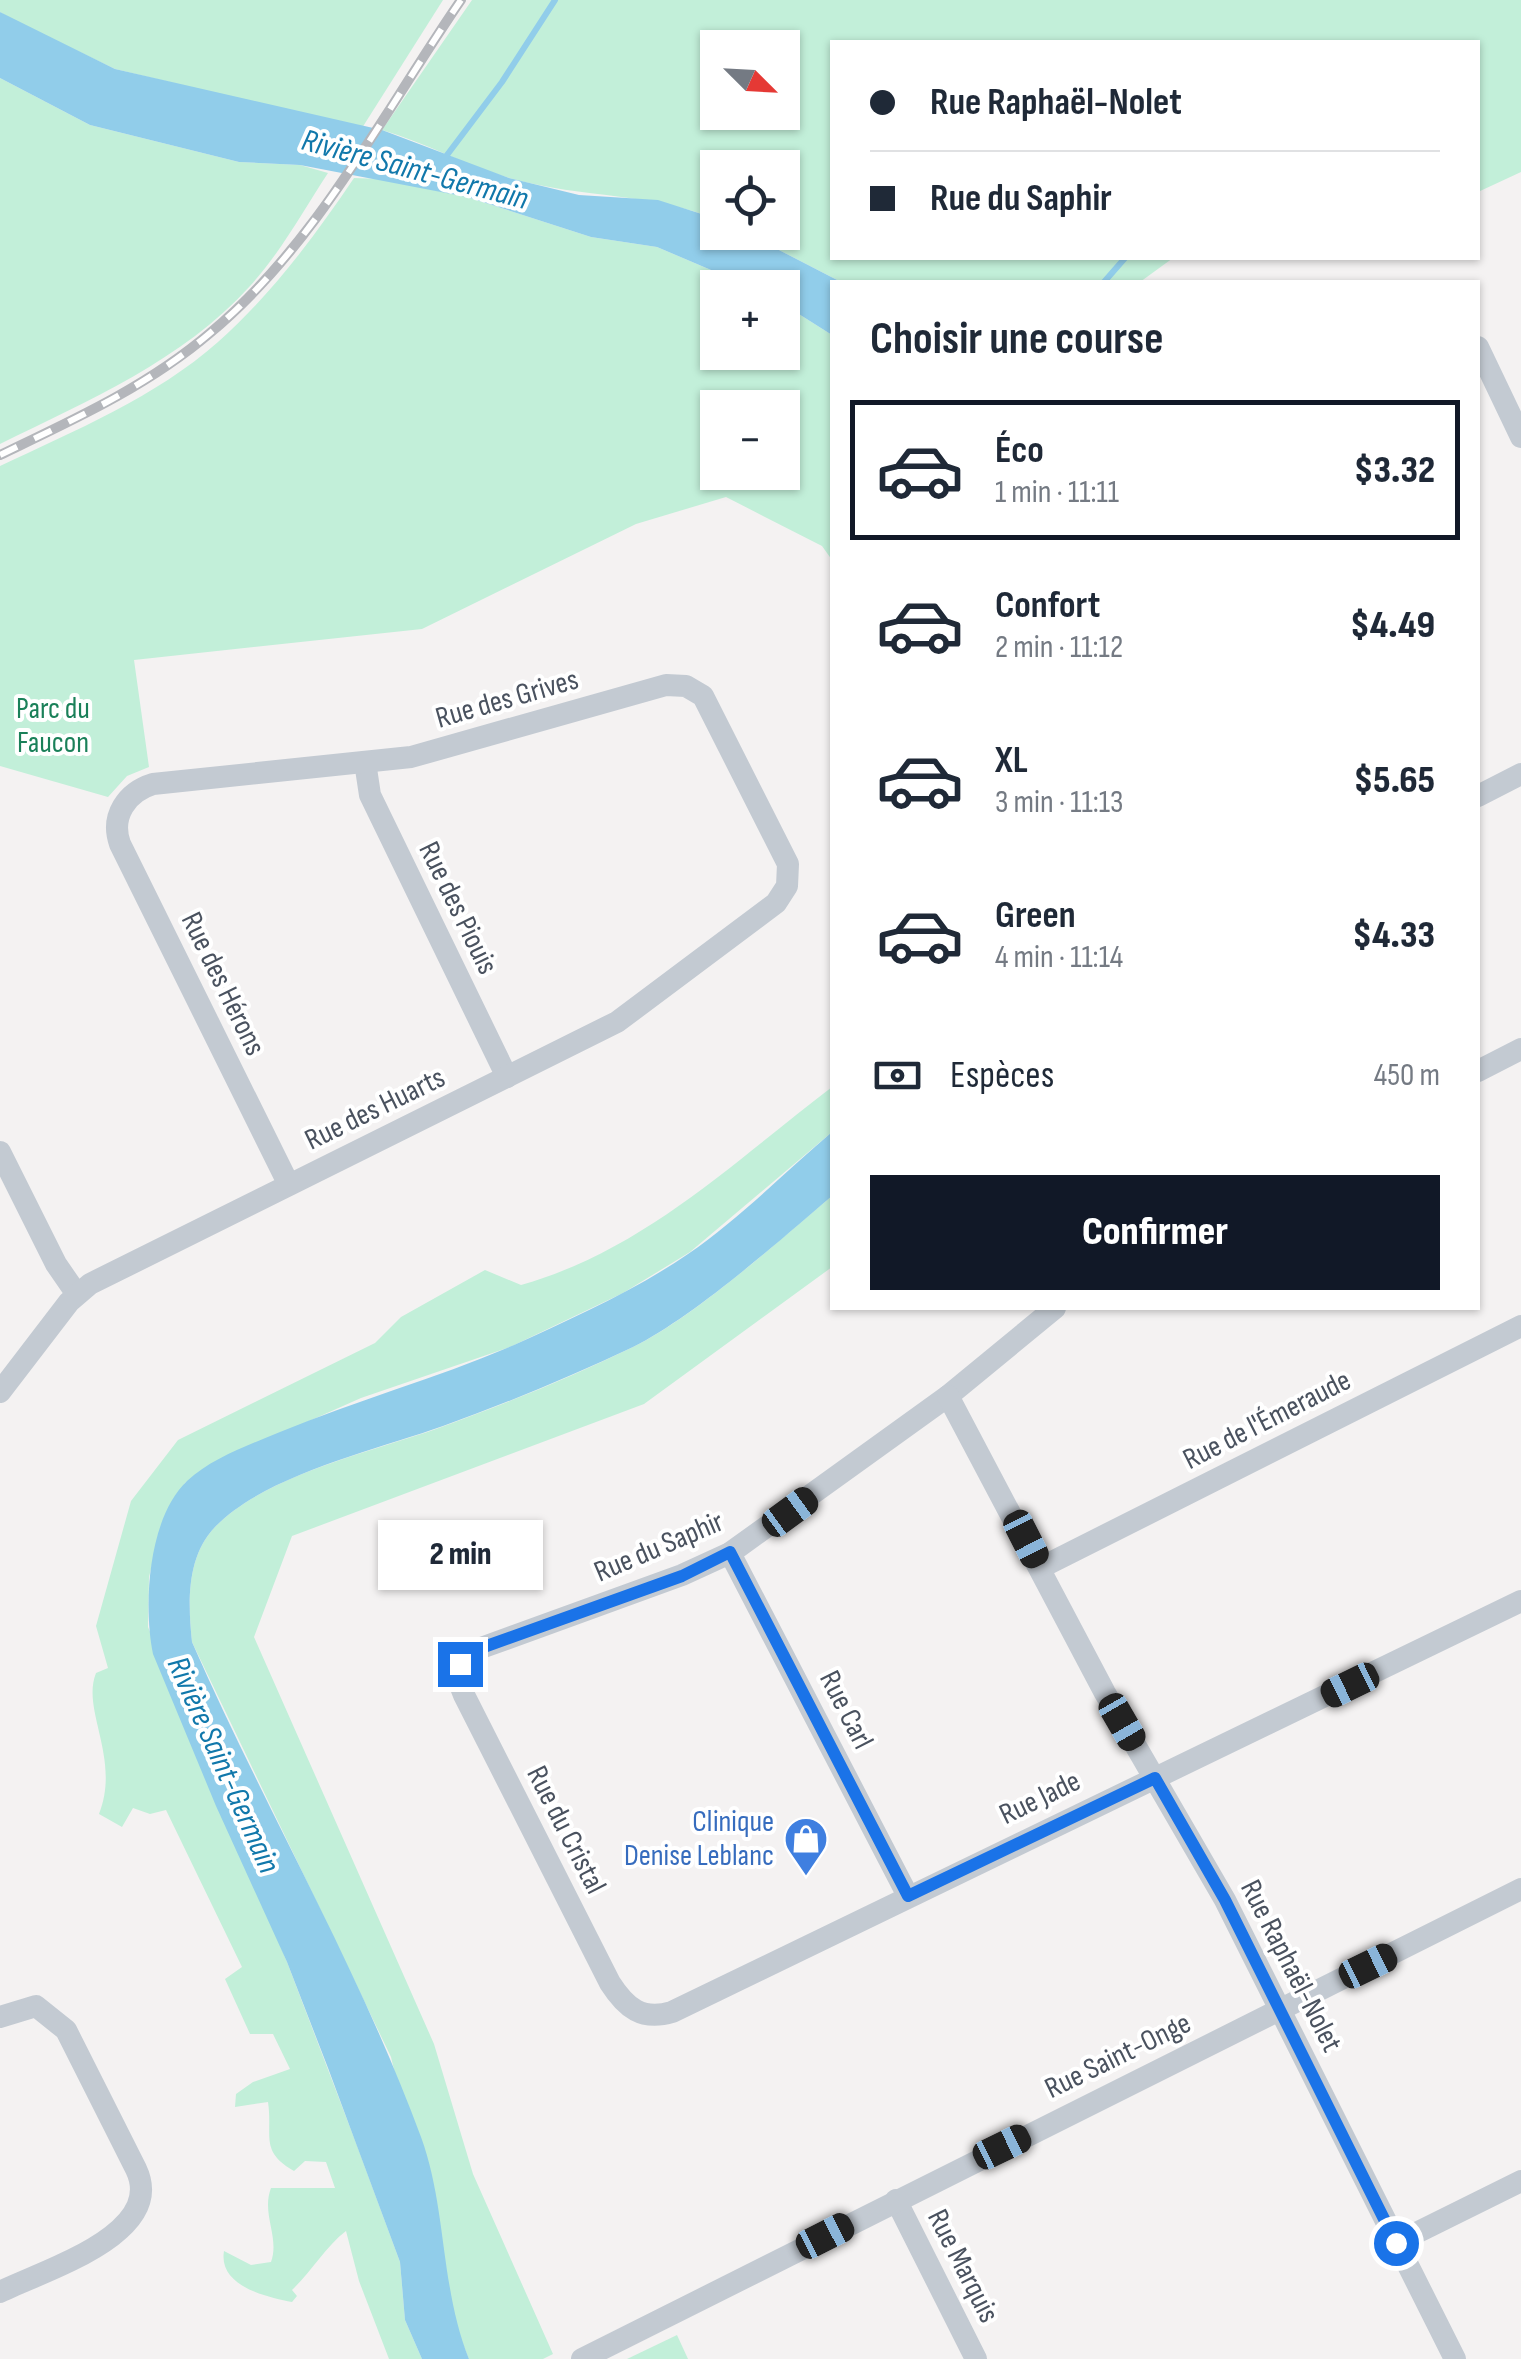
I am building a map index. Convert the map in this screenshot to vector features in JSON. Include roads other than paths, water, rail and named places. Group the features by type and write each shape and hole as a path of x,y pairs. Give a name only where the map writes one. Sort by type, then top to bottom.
{"street":[{"path":"1480,352 1521,438"},
{"name":"Rue des Grives","path":"122,807 134,792 154,784 411,757 652,689 686,686 703,696 715,713 784,853 790,871 787,886"},
{"name":"Rue des Piouis","path":"365,762 370,794 507,1078"},
{"path":"1480,795 1521,774"},
{"name":"Rue des Hérons","path":"122,807 116,826 120,844 289,1184"},
{"name":"Rue des Huarts","path":"0,1392 76,1293 628,1016 767,910 787,886"},
{"path":"1480,1070 1521,1050"},
{"path":"0,1152 60,1271 76,1293"},
{"name":"Rue du Saphir","path":"460,1664 481,1648 682,1576 730,1552 948,1396 1054,1310"},
{"name":"Rue de l'Émeraude","path":"1040,1568 1521,1326"},
{"name":"Rue Raphaël-Nolet","path":"948,1396 1225,1900 1455,2359"},
{"name":"Rue Carl","path":"730,1552 908,1896"},
{"name":"Rue Jade","path":"638,2014 672,2012 1521,1601"},
{"name":"Rue du Cristal","path":"460,1664 458,1676 464,1696 601,1966 615,1992 638,2014"},
{"name":"Rue Saint-Onge","path":"582,2359 1521,1890"},
{"path":"0,2017 36,2006 62,2024 140,2177 142,2193 138,2211 124,2229 0,2292"},
{"path":"1396,2243 1521,2181"},
{"name":"Rue Marquis","path":"896,2200 976,2359"}],"water":[{"name":"Rivière Saint-Germain","path":"0,12 115,69 382,130 509,178 579,195 658,200 700,213 700,250 779,250 837,280 830,280 830,334 800,315 800,270 711,270 657,247 591,237 467,197 300,165 239,162 90,125 0,78"},
{"name":"Rivière Saint-Germain","path":"830,1134 830,1198 683,1317 633,1347 539,1389 323,1466 262,1493 215,1527 194,1567 190,1597 192,1642 369,2011 429,2164 453,2304 469,2359 422,2359 405,2320 400,2262 328,2068 287,1962 153,1654 149,1587 156,1539 174,1497 208,1465 309,1420 514,1345 646,1280 725,1226"}],"waterway":[{"name":"Rivière Saint-Germain","path":"444,159 502,82 555,0"},
{"path":"1106,280 1123,260"}],"railway":[{"path":"0,455 109,401 161,370 248,298 316,218 461,0"}],"place":[{"name":"Clinique Denise Leblanc","path":"806,1877"}],"park label":[{"name":"Parc du Faucon","path":"53,726"}]}
